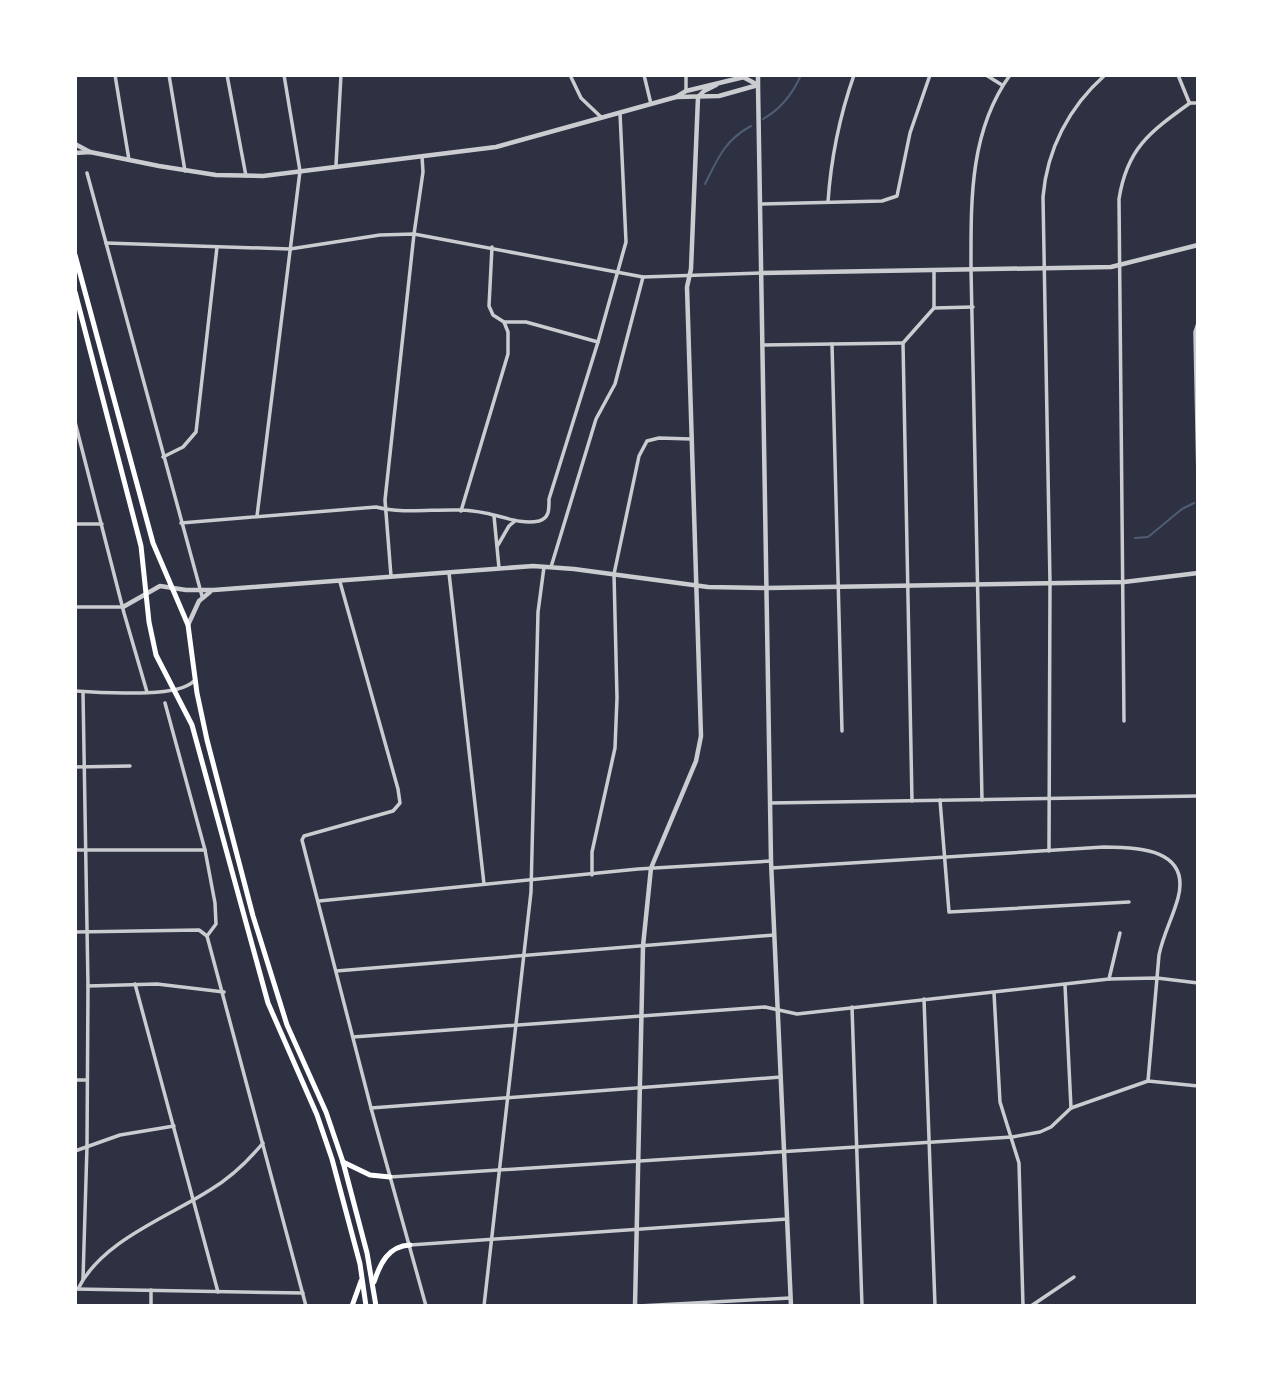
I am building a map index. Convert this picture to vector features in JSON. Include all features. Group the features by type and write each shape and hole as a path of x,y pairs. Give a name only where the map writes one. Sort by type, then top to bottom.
{"main road":[{"path":"75,255 153,544 188,625 207,740 271,980 287,1025 326,1112 343,1162 367,1252 376,1306"},
{"path":"75,292 138,533 156,655 192,725 268,1003 317,1115 332,1159 362,1278 366,1306"},
{"path":"343,1162 370,1175 390,1177"},
{"path":"373,1285 387,1256 399,1247 410,1245"},
{"path":"352,1306 362,1278"}],"street":[{"path":"115,75 129,160"},
{"path":"169,75 185,171"},
{"path":"228,75 246,177"},
{"path":"257,516 300,171 284,75"},
{"path":"336,166 341,75"},
{"path":"570,75 581,98 602,118"},
{"path":"644,75 651,104"},
{"path":"686,75 686,91"},
{"path":"758,75 758,204 763,345 771,860 791,1306"},
{"path":"828,202 830,162 854,75"},
{"path":"758,204 882,201 894,198 900,190 909,133 930,75"},
{"path":"986,75 1003,85"},
{"path":"982,800 971,269 972,183 984,130 1010,75"},
{"path":"1049,851 1050,583 1043,197 1049,161 1060,134 1077,105 1105,75"},
{"path":"1178,75 1190,103"},
{"path":"75,153 90,152 185,171 246,177 508,145 745,76 758,85"},
{"path":"716,85 698,97 687,287 701,736 699,748 651,869 643,946 637,1306 790,1298"},
{"path":"676,97 719,96 758,85"},
{"path":"1124,721 1119,199 1122,178 1130,158 1141,144 1161,124 1190,103 1198,103"},
{"path":"181,523 376,507 391,511 461,511 515,521 538,521 549,514 549,499 619,273 626,242 620,113"},
{"path":"75,144 90,152"},
{"path":"391,578 385,509 387,466 423,172 422,155"},
{"path":"87,173 202,593 188,625"},
{"path":"106,243 290,249 380,235 414,234 643,277 1119,266 1198,245"},
{"path":"163,457 183,447 196,432 217,247"},
{"path":"492,247 489,306 493,315 504,322 526,322 598,342"},
{"path":"912,801 903,343 934,308 934,270"},
{"path":"484,1306 531,880 538,612 547,567 596,419 615,384 643,277"},
{"path":"934,308 973,307"},
{"path":"461,511 509,354 508,332 504,322"},
{"path":"1198,323 1195,332 1198,480"},
{"path":"763,345 903,343"},
{"path":"831,344 842,731"},
{"path":"75,422 122,607 148,692"},
{"path":"592,875 592,852 615,748 617,698 614,574 639,456 647,441 659,438 691,439"},
{"path":"494,516 499,568"},
{"path":"498,547 509,526 515,521"},
{"path":"75,524 102,524"},
{"path":"75,607 122,607 156,587 171,586 202,593 499,568 547,567 696,585 767,588 1124,582 1198,573"},
{"path":"449,573 484,885"},
{"path":"340,582 400,800 393,811 303,836 371,1108 426,1306"},
{"path":"75,691 174,690 185,687 196,679"},
{"path":"83,692 84,850 88,932 88,1080 83,1279"},
{"path":"164,704 205,850 217,919 214,929 207,936"},
{"path":"75,767 130,766"},
{"path":"770,803 1198,796"},
{"path":"940,800 949,912 1129,902"},
{"path":"772,868 1125,847 1148,851 1171,860 1180,875 1178,897 1162,940 1148,1080"},
{"path":"75,850 205,850"},
{"path":"319,901 771,860"},
{"path":"75,932 199,930 207,936 306,1306"},
{"path":"1109,979 1120,933"},
{"path":"336,971 775,935"},
{"path":"353,1037 765,1007 797,1014 1109,979 1157,978 1198,983"},
{"path":"135,984 218,1292"},
{"path":"88,986 157,984 224,992"},
{"path":"1065,985 1071,1108"},
{"path":"994,992 1000,1102 1019,1163 1023,1306"},
{"path":"924,999 935,1306"},
{"path":"852,1007 862,1306"},
{"path":"371,1108 780,1077"},
{"path":"75,1080 88,1080"},
{"path":"390,1177 1012,1138 1040,1132 1051,1127 1071,1108 1148,1080 1198,1086"},
{"path":"75,1151 120,1135 174,1126"},
{"path":"77,1289 83,1279 130,1237 231,1175 263,1143"},
{"path":"410,1245 787,1219"},
{"path":"1031,1306 1074,1277"},
{"path":"77,1289 303,1293"},
{"path":"151,1290 151,1306"}],"waterway":[{"path":"763,119 786,100 801,75"},
{"path":"705,184 728,144 751,126"},
{"path":"1135,538 1148,537 1182,509 1194,503"}]}
